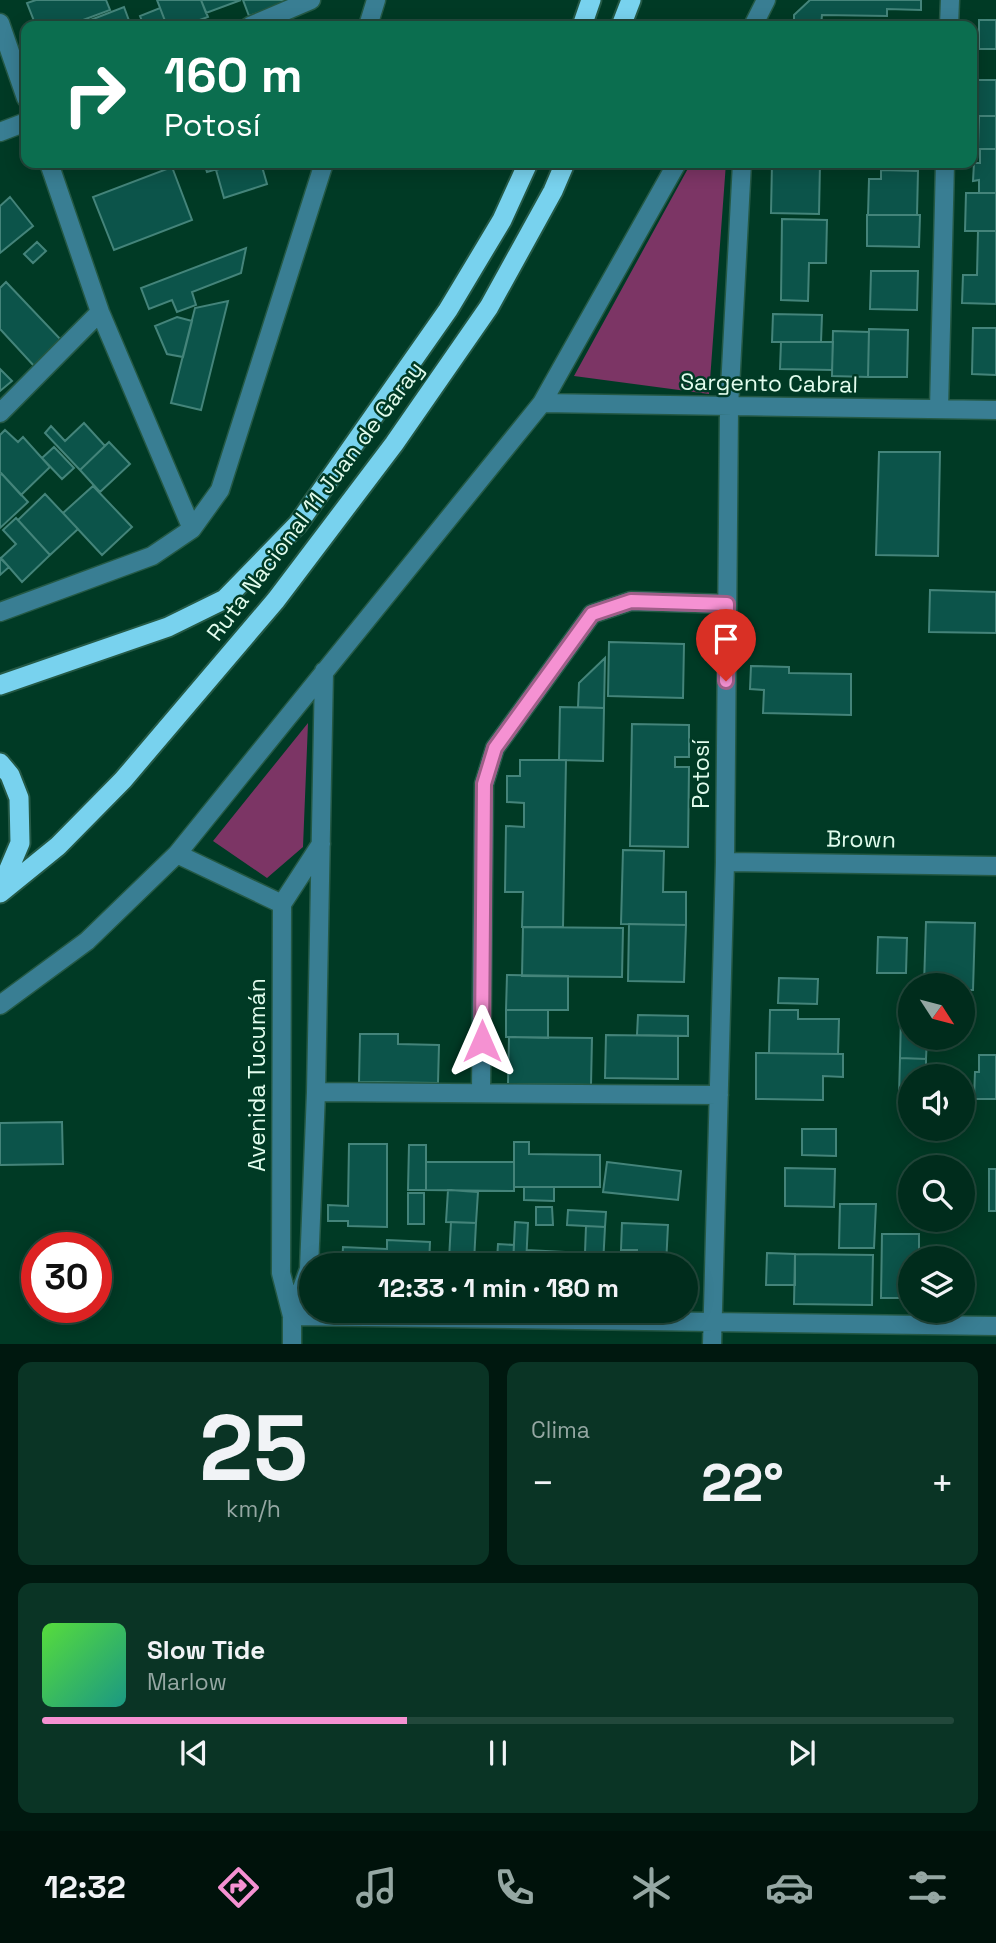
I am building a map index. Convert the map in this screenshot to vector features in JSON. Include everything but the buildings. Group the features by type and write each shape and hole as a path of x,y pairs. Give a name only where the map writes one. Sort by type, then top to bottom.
{"highway":[{"path":"584,21 591,0"},
{"path":"623,21 631,0"},
{"name":"Ruta Nacional 11 Juan de Garay","path":"0,685 168,627 225,599 298,524 440,321 502,220 526,168"},
{"name":"Ruta Nacional 11 Juan de Garay","path":"0,892 58,846 123,780 276,600 394,444 489,307 563,168"},
{"path":"0,763 10,775 19,798 20,843 0,892"}],"street":[{"path":"262,21 311,0"},
{"path":"370,21 376,0"},
{"path":"949,21 950,0"},
{"path":"0,23 21,84"},
{"path":"0,132 21,124"},
{"path":"50,168 100,312 192,529"},
{"path":"0,612 152,556 192,529 220,490 322,168"},
{"path":"0,1005 87,941 177,854 541,403 674,168"},
{"name":"Potosí","path":"712,1344 725,862 729,407 742,168"},
{"path":"939,410 945,168"},
{"path":"0,413 100,312"},
{"name":"Sargento Cabral","path":"541,403 996,410"},
{"path":"481,1092 484,784 495,748 592,614 631,601 727,604"},
{"name":"Avenida Tucumán","path":"292,1316 309,1269 316,1092 324,671"},
{"path":"177,854 282,904 321,844"},
{"name":"Brown","path":"725,862 996,866"},
{"name":"Avenida Tucumán","path":"282,904 281,1273 292,1316 292,1344"},
{"path":"316,1092 719,1095"},
{"path":"292,1316 996,1326"}],"shaded area":[{"path":"688,168 726,168 709,394 574,376"},
{"path":"308,723 303,847 267,878 213,841"}],"route":[{"path":"482,1041 484,784 495,748 592,614 631,601 727,604 726,681"}]}
